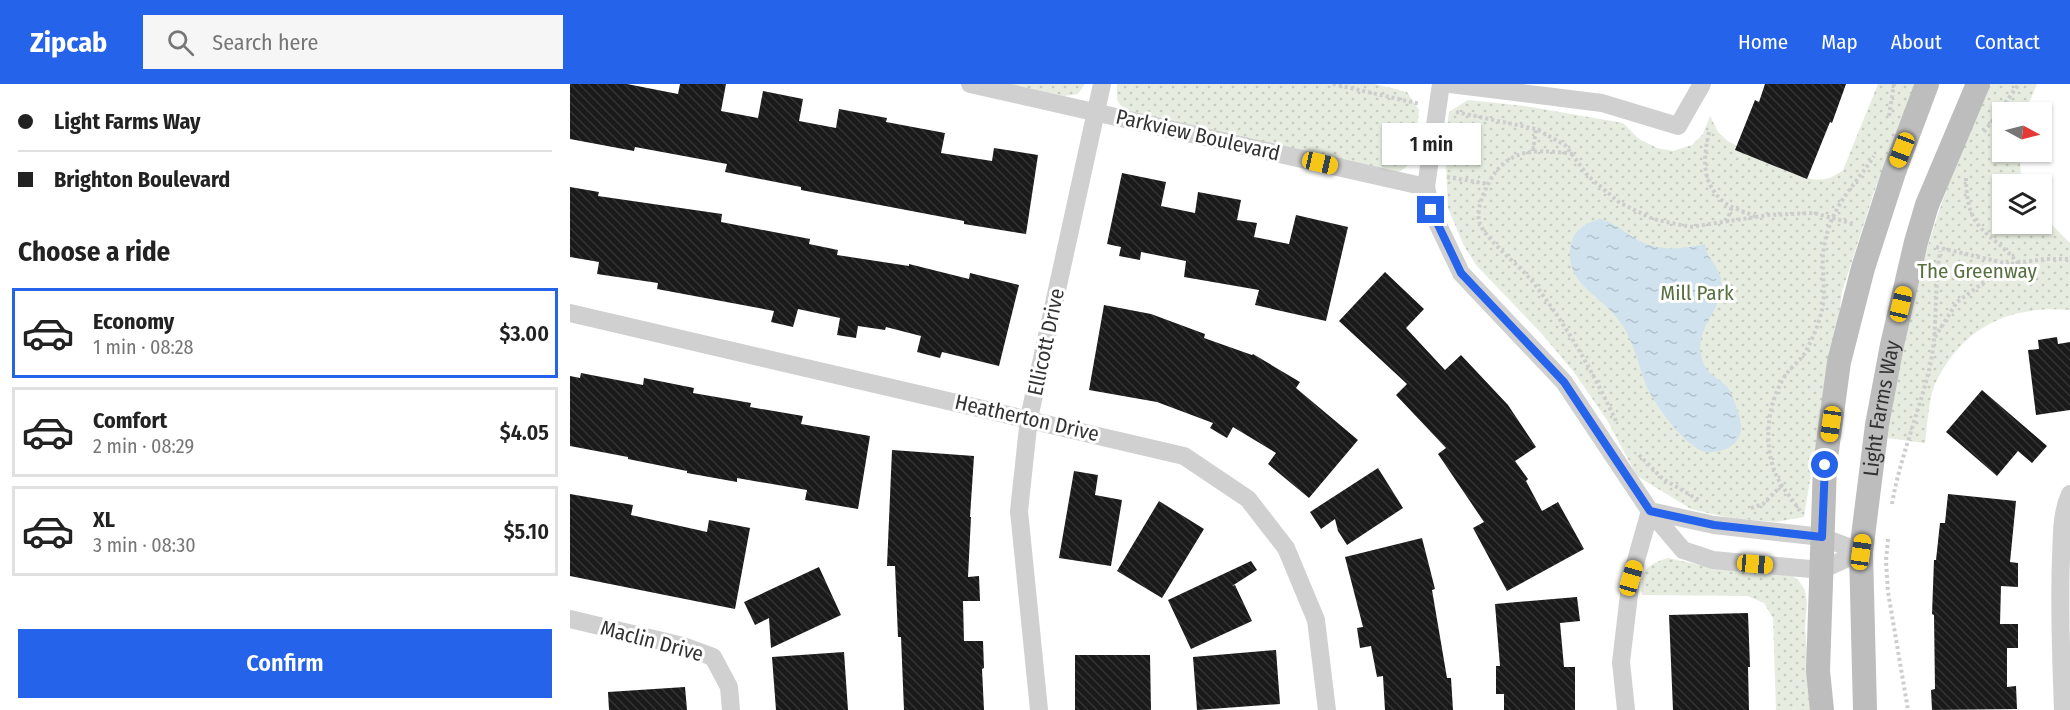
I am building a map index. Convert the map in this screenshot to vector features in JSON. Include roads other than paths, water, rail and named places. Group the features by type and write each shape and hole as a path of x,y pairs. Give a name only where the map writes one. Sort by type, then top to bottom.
{"street":[{"name":"Parkview Boulevard","path":"970,84 1426,187"},
{"name":"Ellicott Drive","path":"1039,710 1018,511 1029,418 1102,84"},
{"path":"1441,84 1426,187 1431,210 1461,273 1564,382 1650,511 1683,550 1713,560 1821,570 1861,552"},
{"path":"1450,84 1602,104 1678,126 1702,84"},
{"path":"1822,710 1818,671 1825,465 1839,362 1863,267 1894,172 1927,84"},
{"name":"Light Farms Way","path":"1865,710 1861,552 1879,414 1892,345 1916,243 1928,205 1978,84"},
{"name":"Heatherton Drive","path":"570,313 1029,418 1184,456 1248,499 1286,548 1316,620 1327,710"},
{"path":"2063,710 2059,611 2062,532 2066,503 2070,494"},
{"path":"1650,511 1714,525 1822,537 1861,552"},
{"path":"1626,710 1621,662 1631,578 1650,511"},
{"name":"Maclin Drive","path":"570,619 683,646 713,657 729,687 731,710"}],"water":[{"path":"1599,219 1612,223 1649,245 1686,248 1705,244 1720,275 1721,289 1719,299 1703,332 1700,351 1707,370 1730,391 1738,412 1741,433 1736,442 1728,448 1711,452 1698,449 1671,424 1646,385 1633,346 1623,326 1613,313 1586,288 1573,270 1570,258 1575,235 1584,225"}],"park label":[{"name":"The Greenway","path":"1977,271"},
{"name":"Mill Park","path":"1697,293"}]}
